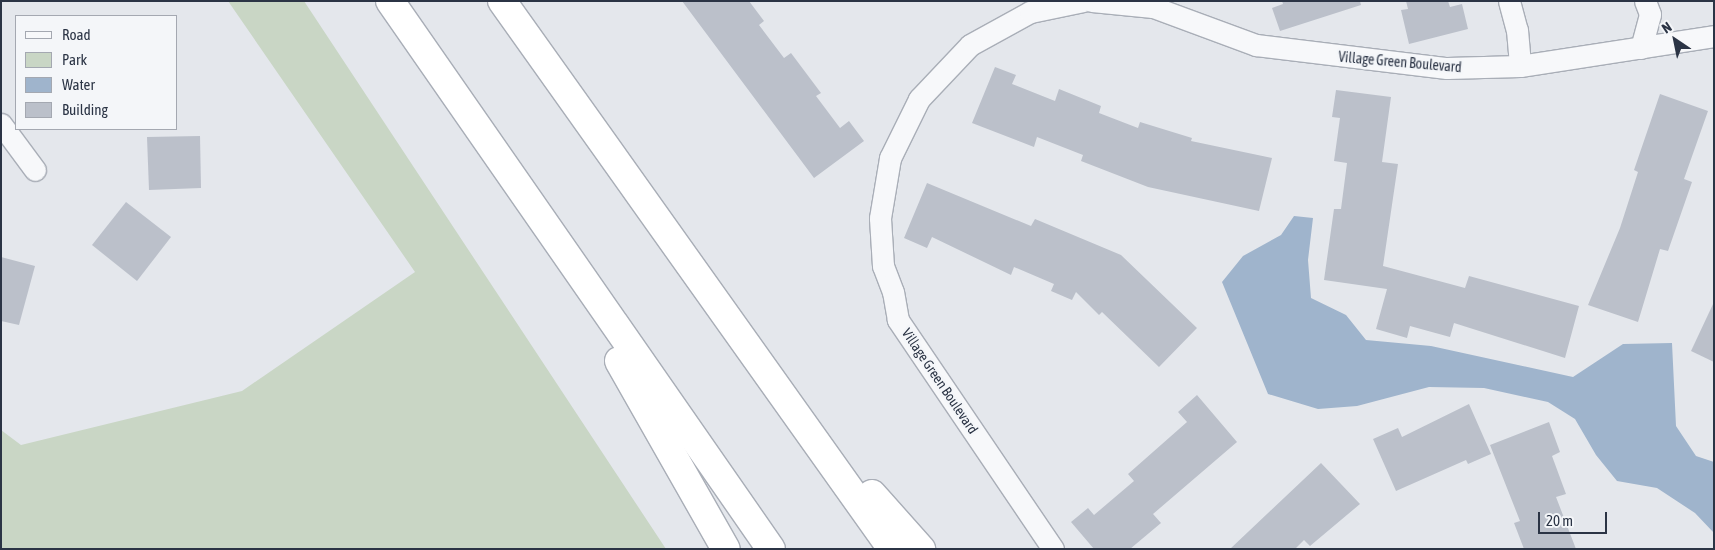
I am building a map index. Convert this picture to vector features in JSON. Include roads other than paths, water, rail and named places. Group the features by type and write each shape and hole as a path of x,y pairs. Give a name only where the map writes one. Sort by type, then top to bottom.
{"highway":[{"path":"390,1 541,222 771,549"},
{"path":"502,1 892,549"},
{"path":"541,222 726,549"},
{"path":"784,396 921,549"}],"street":[{"name":"Village Green Boulevard","path":"1052,549 898,320 893,292 883,266 880,218 890,158 925,92 970,45 1030,12 1082,1"},
{"name":"Village Green Boulevard","path":"1092,1 1153,7 1256,45 1317,54 1447,68 1520,66 1714,36"},
{"path":"1509,1 1518,30 1520,66"},
{"path":"1641,48 1650,14 1645,1"},
{"path":"1,124 34,170"}],"water":[{"path":"1294,216 1313,218 1308,260 1311,298 1346,315 1366,340 1431,346 1573,377 1623,344 1672,343 1676,426 1696,456 1714,462 1714,533 1695,513 1657,488 1617,481 1596,455 1575,419 1548,402 1484,388 1429,387 1357,406 1318,409 1268,394 1222,282 1243,256 1281,235"}]}
